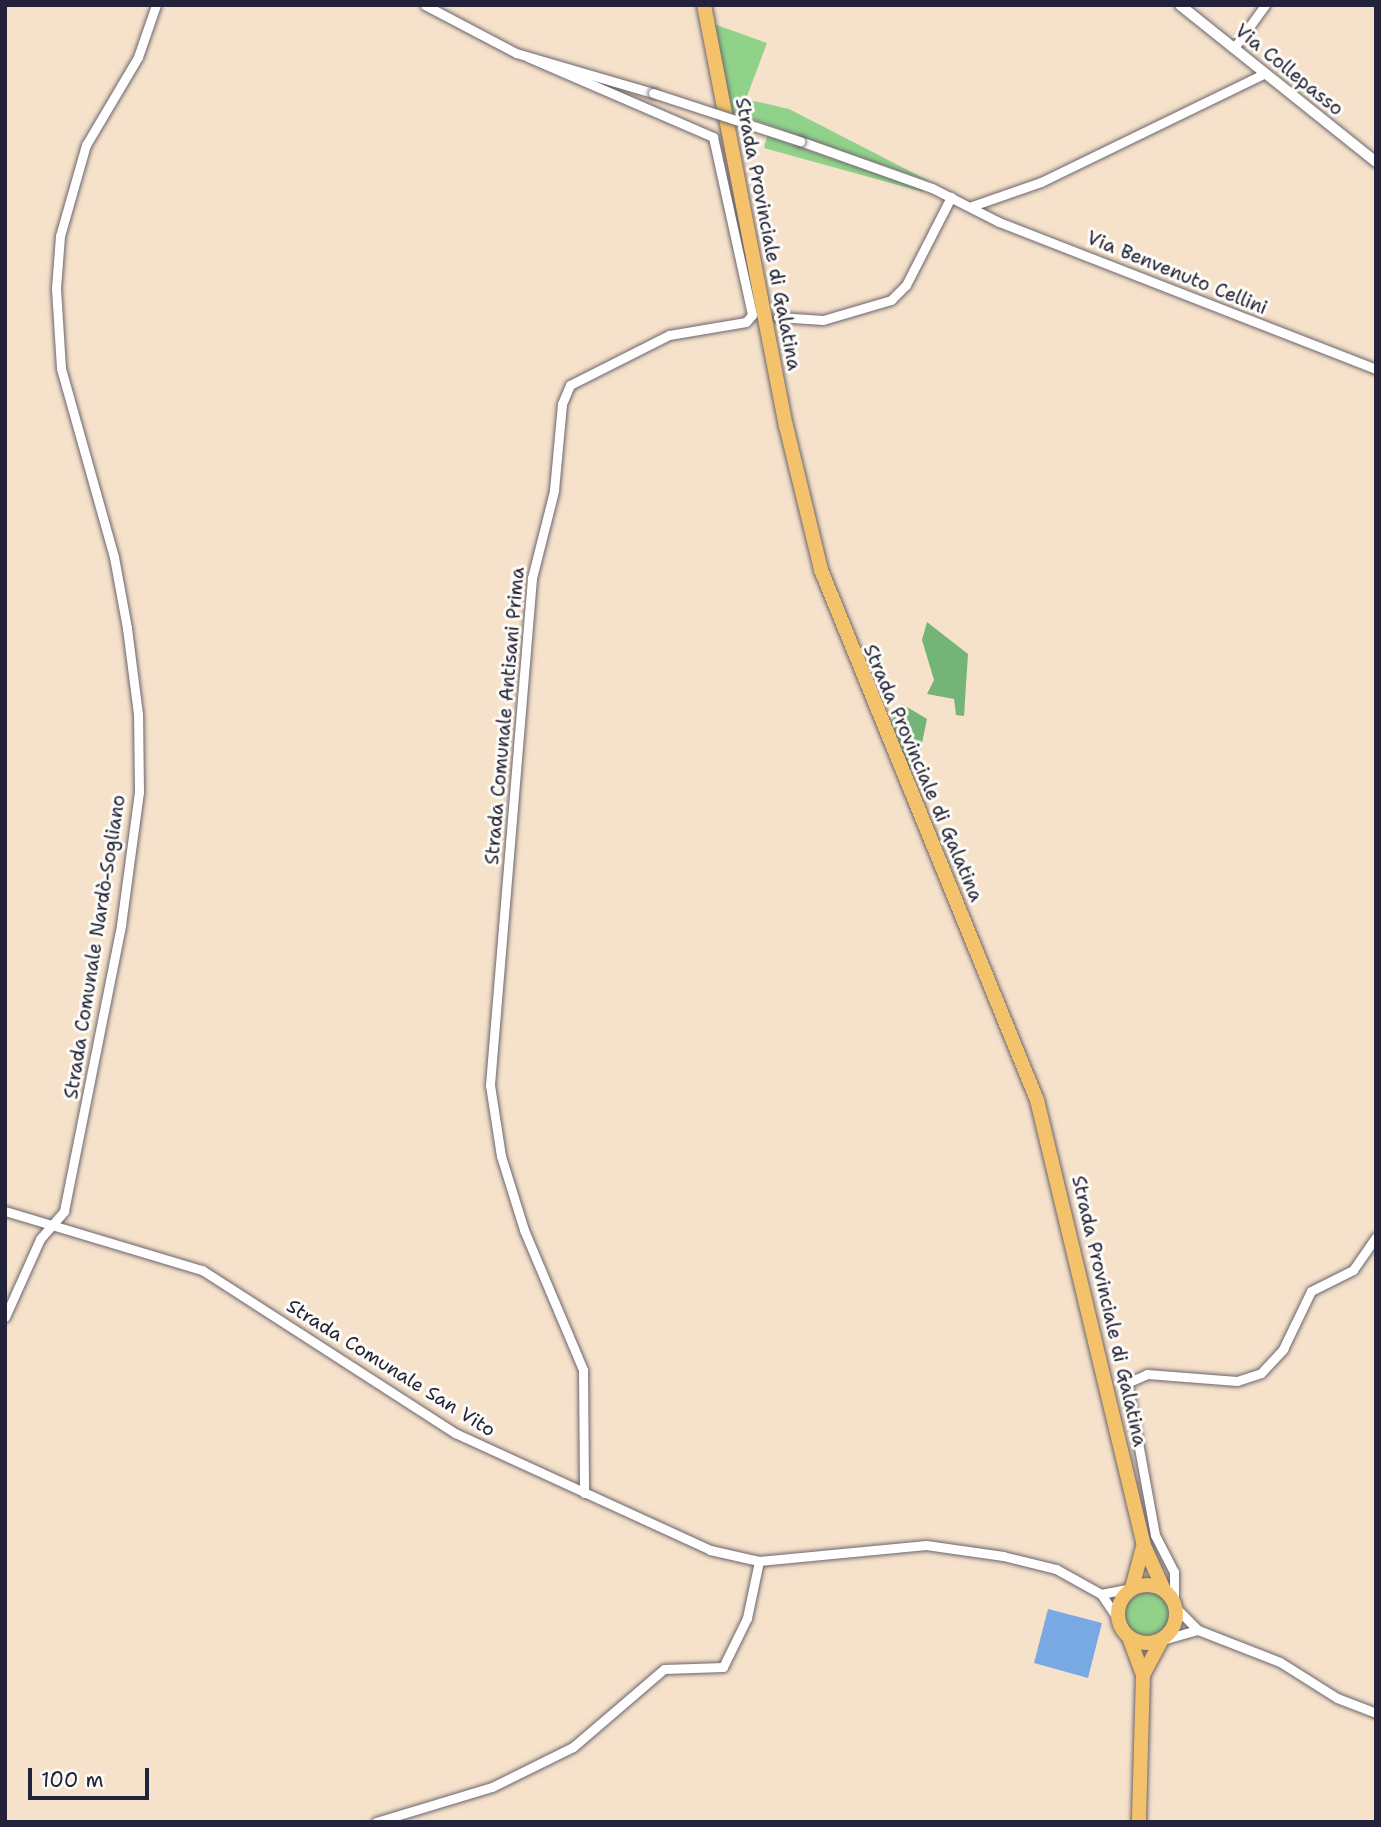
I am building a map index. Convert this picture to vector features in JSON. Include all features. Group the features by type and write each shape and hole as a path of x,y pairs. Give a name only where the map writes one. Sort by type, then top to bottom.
{"main road":[{"name":"Strada Provinciale di Galatina","path":"704,5 786,426 821,570 1037,1100 1143,1546 1172,1599"},
{"name":"Strada Provinciale di Galatina","path":"1117,1618 1132,1588 1143,1546"},
{"path":"1132,1588 1172,1599 1162,1640 1143,1675"},
{"path":"1117,1618 1129,1637 1143,1675 1139,1822"},
{"path":"1129,1637 1162,1640"}],"street":[{"name":"Strada Comunale Nardò-Sogliano","path":"5,1317 40,1239 57,1223 81,1140 121,925 141,756 114,557 61,368 57,263 86,145 138,57 156,5"},
{"path":"425,5 528,57"},
{"name":"Via Collepasso","path":"1180,5 1376,162"},
{"path":"1234,48 1265,5"},
{"name":"Via Benvenuto Cellini","path":"528,57 653,93 800,141 951,197 1376,369"},
{"name":"Strada Comunale Antisani Prima","path":"528,57 713,137 751,315 746,322 669,335 570,386 562,404 554,491 531,578 490,1085 500,1156 524,1230 583,1370 584,1493"},
{"path":"967,205 988,205 1265,73"},
{"path":"778,317 823,320 891,300 906,285 951,197"},
{"name":"Strada Comunale San Vito","path":"5,1211 57,1223 202,1270 455,1433 710,1550 759,1561 926,1545 1046,1566 1101,1594"},
{"path":"1376,1237 1353,1270 1311,1291 1283,1349 1261,1373 1237,1381 1147,1374 1127,1383 1155,1535 1174,1572 1172,1599 1198,1630 1280,1662 1337,1698 1376,1713"},
{"path":"376,1822 492,1787 573,1747 664,1669 723,1667 747,1618 759,1561"},
{"path":"1117,1618 1101,1594 1132,1588"},
{"path":"1162,1640 1198,1630"}],"green space":[{"path":"714,24 767,43 746,99 789,109 931,182 731,112"},
{"path":"767,136 924,190 923,192 764,148"},
{"path":"927,622 968,654 964,716 956,715 954,699 927,694 934,680 922,640"},
{"path":"902,704 927,719 917,767 909,771 888,727"},
{"path":"1147,1590 1163,1597 1170,1613 1163,1629 1147,1636 1131,1629 1124,1613 1131,1597"}],"water":[{"path":"1048,1609 1102,1623 1088,1678 1034,1663"}]}
